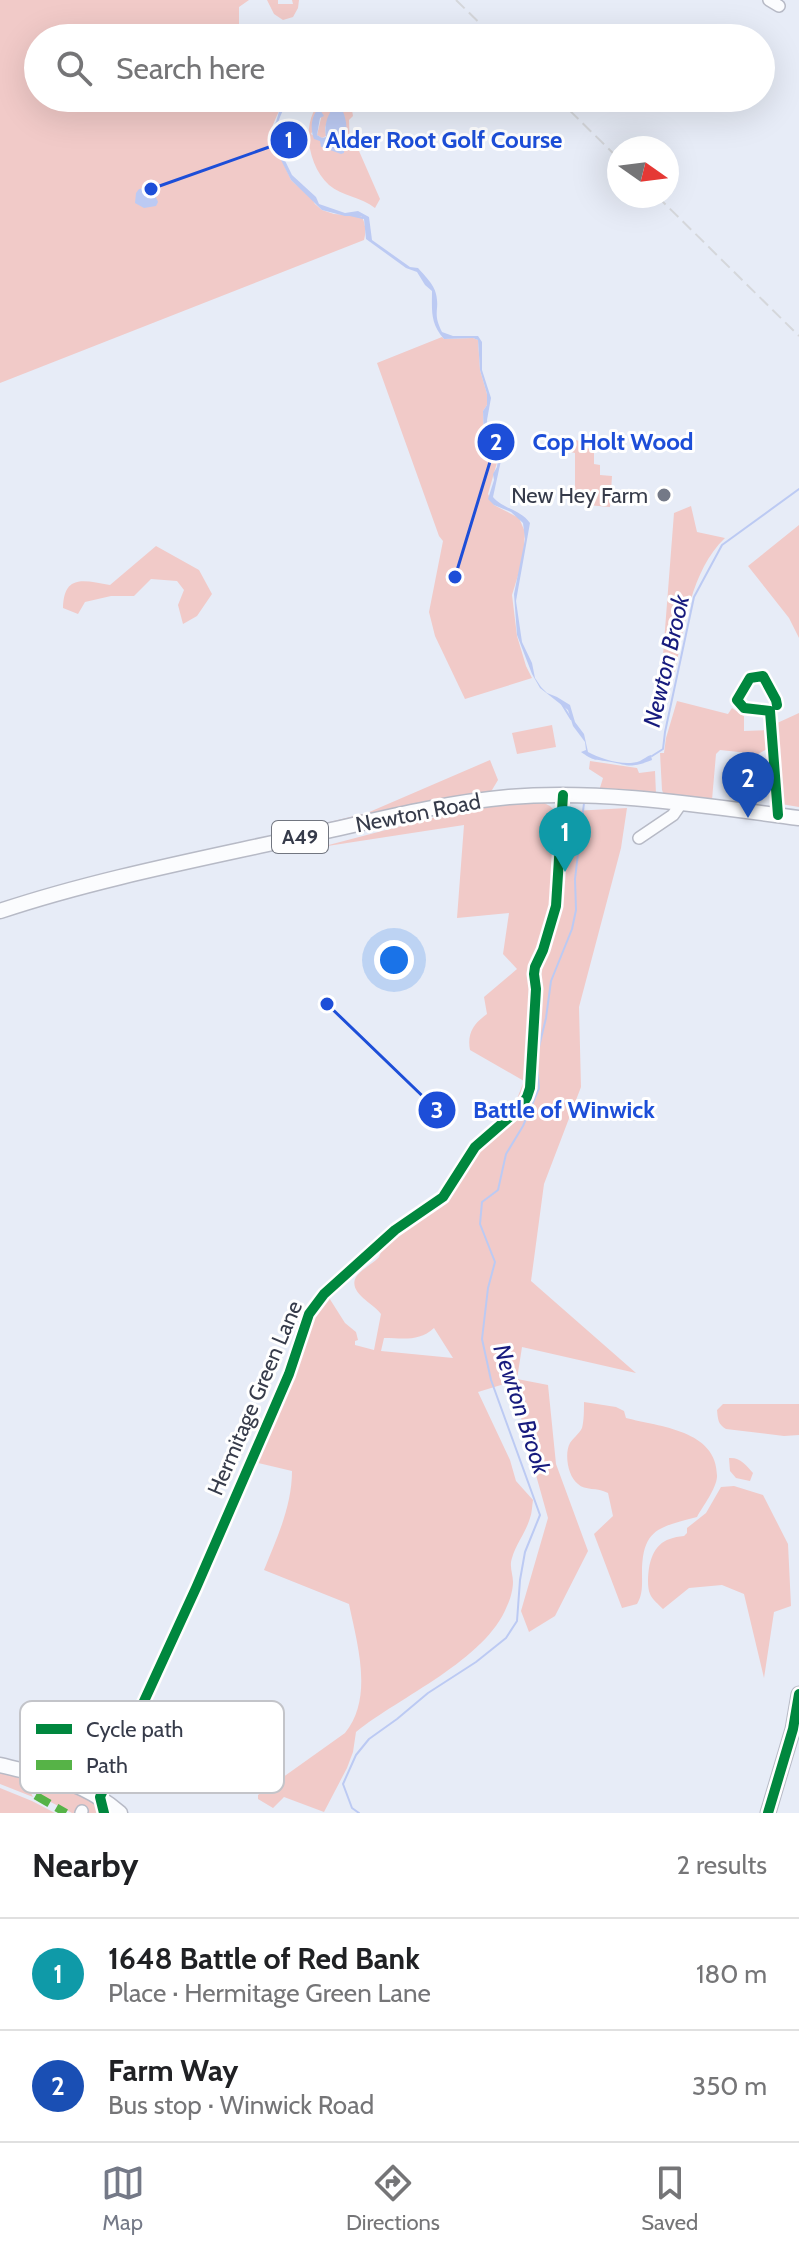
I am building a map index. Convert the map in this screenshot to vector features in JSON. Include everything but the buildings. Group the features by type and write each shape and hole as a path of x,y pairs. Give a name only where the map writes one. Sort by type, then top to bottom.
{"main road":[{"name":"Newton Road","path":"0,911 129,876 440,807 508,797 563,795 680,805"},
{"name":"A49","path":"680,805 799,818"},
{"path":"768,1813 793,1729 799,1694"},
{"path":"0,1765 20,1770"},
{"path":"93,1793 120,1813"}],"street":[{"path":"777,705 763,676 750,678 737,700 744,708 770,711 778,815"},
{"name":"Hermitage Green Lane","path":"144,1701 289,1374 309,1314 324,1294 395,1230 443,1197 475,1147 520,1108 527,1097 536,989 534,974 556,906 563,795"},
{"path":"639,838 673,815 680,805"},
{"name":"Hermitage Green Lane","path":"100,1797 102,1793"},
{"path":"100,1797 104,1813"}],"shaded area":[{"path":"0,0 249,0 239,7 239,24 24,24 24,112 279,112 270,134 291,180 322,210 361,216 365,228 364,240 0,383"},
{"path":"267,0 293,4 292,0 299,0 298,8 293,17 283,20 274,14"},
{"path":"352,112 349,120 350,151 359,151 380,199 375,208 340,192 323,178 310,151 309,131 313,113","holes":["322,114 317,135 322,138 326,136 328,119 344,116 347,135 344,147 331,147 311,134"]},
{"path":"442,337 478,340 480,370 487,394 487,405 483,411 484,443 498,459 488,494 494,505 519,518 525,532 523,559 512,595 517,636 532,678 465,699 435,636 429,612 443,541 377,363"},
{"path":"564,439 582,441 582,448 594,449 594,464 600,465 600,475 612,476 610,507 575,504 575,453 563,450"},
{"path":"691,506 697,532 725,538 713,551 697,583 675,672 662,668 674,513"},
{"path":"799,525 799,638 789,618 748,566"},
{"path":"156,546 199,570 212,594 197,616 183,624 178,605 184,590 177,581 151,579 134,596 111,596 85,602 78,614 63,608 67,589 72,584 84,581 110,585"},
{"path":"677,701 728,714 732,708 744,716 744,731 770,730 771,747 758,754 720,750 716,754 712,800 664,795 662,790 660,753 664,753"},
{"path":"799,713 799,807 781,804 775,724"},
{"path":"552,725 556,747 517,754 512,733"},
{"path":"490,760 498,780 489,795 318,829 317,825 367,813"},
{"path":"590,761 637,768 639,773 655,771 656,794 599,791 603,778 589,769"},
{"path":"544,803 556,812 627,808 621,848 579,1007 581,1087 544,1184 531,1281 636,1373 522,1347 517,1379 548,1385 556,1464 588,1551 555,1616 529,1632 521,1611 548,1518 522,1425 517,1380 478,1392 510,1460 516,1481 533,1500 528,1523 511,1561 513,1585 507,1606 481,1644 440,1676 356,1732 347,1768 324,1812 284,1797 273,1808 258,1799 258,1795 284,1793 284,1776 345,1733 359,1704 359,1653 349,1604 264,1570 287,1509 292,1471 254,1462 305,1327 326,1293 345,1323 356,1332 358,1340 355,1345 374,1350 381,1314 356,1289 355,1279 379,1257 381,1252 378,1249 459,1183 487,1136 509,1119 524,1081 470,1050 472,1030 487,1014 484,997 517,969 503,954 509,913 457,918 464,825 321,847 481,805","holes":["434,1328 453,1358 381,1351 384,1338 417,1337"]},
{"path":"584,1402 616,1407 624,1411 626,1418 685,1433 708,1449 715,1461 716,1482 697,1517 663,1527 650,1538 643,1558 639,1600 637,1604 622,1608 594,1534 613,1516 608,1493 581,1486 575,1481 568,1465 568,1448 582,1428"},
{"path":"723,1404 799,1404 799,1435 726,1429 720,1423 717,1410"},
{"path":"729,1458 740,1460 748,1467 753,1473 750,1481 736,1478 730,1471"},
{"path":"734,1486 763,1495 788,1544 791,1606 774,1612 764,1678 744,1594 722,1585 689,1588 663,1609 652,1598 648,1588 649,1568 656,1549 664,1541 684,1536 687,1528 706,1513 721,1487"},
{"path":"0,1769 20,1775 20,1792 0,1784"},
{"path":"0,1788 32,1801 55,1813 0,1813"},
{"path":"36,1793 79,1793 96,1799 101,1813 72,1813"}],"water":[{"path":"279,112 282,112 273,136 292,175 316,197 319,204 345,213 358,211 369,217 372,240 410,267 418,268 431,283 436,294 437,320 442,332 453,336 478,336 482,342 482,370 491,398 487,420 489,443 502,456 493,497 530,523 516,601 522,642 535,678 547,693 570,705 575,722 584,734 588,752 620,763 634,763 651,755 652,760 628,765 590,758 581,752 586,750 585,742 573,726 568,710 540,688 532,674 517,635 514,594 525,539 523,523 488,499 498,459 484,443 483,411 487,405 487,394 480,370 478,340 444,339 434,322 432,291 417,272 406,268 366,239 361,216 345,216 322,210 291,180 270,138"},
{"path":"316,112 322,112 324,116 320,118 317,135 322,138 326,137 330,114 343,112 346,121 344,153 341,154 330,150 330,147 321,147 320,141 314,139 312,131"},
{"path":"145,188 156,198 156,206 144,208 135,203 136,193"}],"waterway":[{"name":"Newton Brook","path":"350,215 363,218"},
{"name":"Newton Brook","path":"652,756 663,749 694,597 722,545 799,489"},
{"name":"Newton Brook","path":"560,701 571,719"},
{"name":"Newton Brook","path":"537,1055 551,981 572,929 576,910 575,879 584,803"},
{"name":"Newton Brook","path":"359,1813 352,1808 343,1784 356,1755 369,1739 428,1693 476,1662 506,1638 517,1621 525,1552 540,1515 491,1380 482,1339 488,1288 495,1262 480,1224 482,1202 498,1190 506,1154 523,1126 539,1088 537,1065"}],"railway":[{"path":"456,0 481,24"},
{"path":"571,112 607,147"},
{"path":"669,208 799,336"}],"marked path":[{"path":"33,1793 66,1813"}],"cycle path":[{"path":"777,705 763,676 750,678 737,700 744,708 770,711 778,815"},
{"path":"144,1701 289,1374 309,1314 324,1294 395,1230 443,1197 475,1147 520,1108 527,1097 536,989 534,974 556,906 563,795"},
{"path":"768,1813 793,1729 799,1694"},
{"path":"102,1793 104,1813"}],"place":[{"name":"Alder Root Golf Course","path":"151,189"},
{"name":"New Hey Farm","path":"664,495"},
{"name":"Cop Holt Wood","path":"455,577"},
{"name":"Farm Way","path":"748,818"},
{"name":"1648 Battle of Red Bank","path":"565,872"},
{"name":"Battle of Winwick","path":"327,1004"}]}
